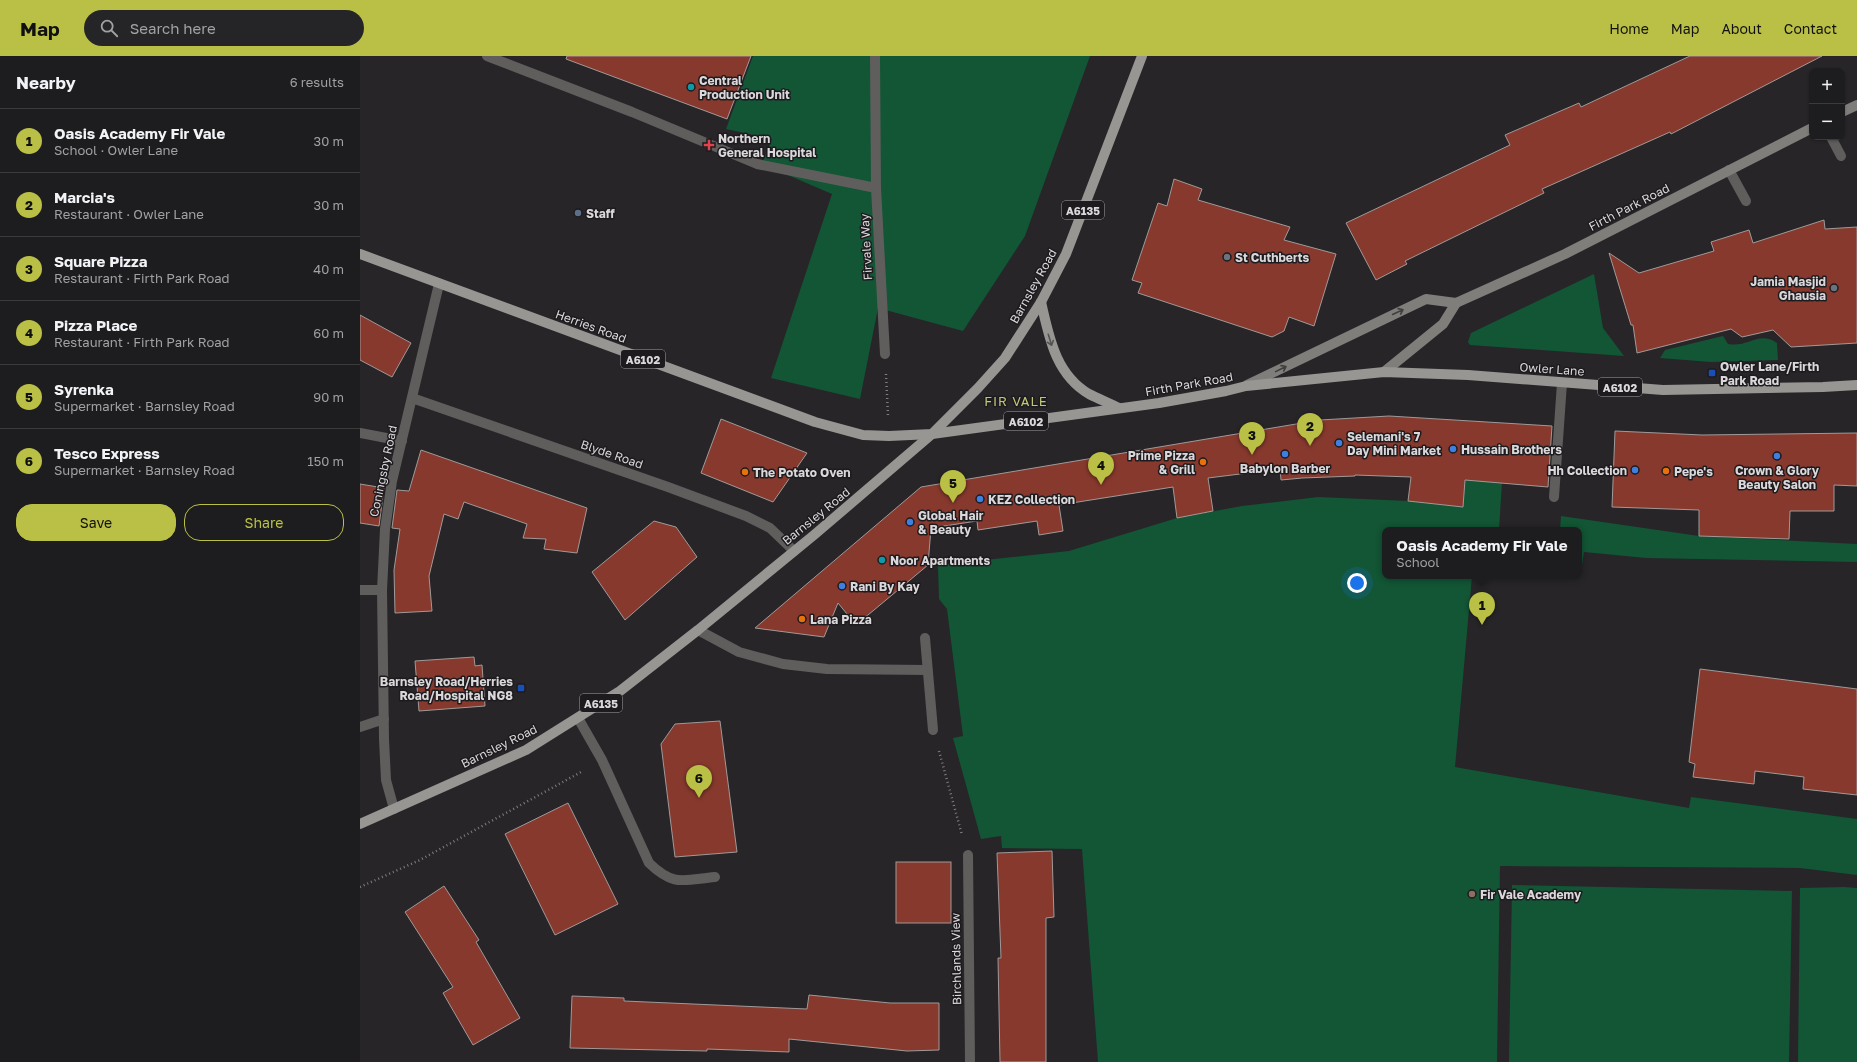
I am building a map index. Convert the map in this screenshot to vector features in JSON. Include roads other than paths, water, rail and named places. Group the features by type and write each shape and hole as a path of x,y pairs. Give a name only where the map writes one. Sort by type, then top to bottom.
{"main road":[{"name":"Barnsley Road","path":"360,824 526,750 620,691 698,630 859,498 932,434 978,388 1005,358 1041,302 1066,254 1142,56"},
{"path":"1845,111 1857,105"},
{"name":"Firth Park Road","path":"932,434 1211,394 1246,386 1426,299 1456,304 1565,254 1809,130"},
{"name":"Herries Road","path":"360,254 816,422 863,434 889,436 932,434"},
{"path":"1041,302 1049,339 1057,359 1063,369 1074,382 1088,393 1119,408"},
{"path":"1384,372 1443,324 1456,304"},
{"name":"Owler Lane","path":"1246,386 1384,372 1461,375 1663,390 1857,385"}],"street":[{"path":"487,56 632,112 757,164 876,188"},
{"name":"Firvale Way","path":"875,56 876,188 885,354"},
{"path":"1832,140 1841,156"},
{"path":"1729,170 1746,201"},
{"name":"Coningsby Road","path":"394,809 386,780 384,719 382,590 385,529 392,481 439,284"},
{"path":"1554,497 1562,383"},
{"name":"Blyde Road","path":"412,398 746,516 770,528 794,551"},
{"path":"360,433 402,441"},
{"path":"360,590 382,590"},
{"path":"698,630 740,652 783,664 827,669 927,670"},
{"path":"924,638 933,730"},
{"path":"578,718 602,760 649,863 662,875 676,881 715,876"},
{"path":"360,728 384,719"},
{"name":"Birchlands View","path":"968,855 970,1062"}],"place":[{"name":"Central Production Unit","path":"691,87"},
{"name":"Northern General Hospital","path":"709,145"},
{"name":"Staff","path":"578,213"},
{"name":"St Cuthberts","path":"1227,257"},
{"name":"Jamia Masjid Ghausia","path":"1834,288"},
{"name":"Owler Lane/Firth Park Road","path":"1712,373"},
{"name":"Selemani's 7 Day Mini Market","path":"1339,443"},
{"name":"Marcia's","path":"1310,446"},
{"name":"Hussain Brothers","path":"1453,449"},
{"name":"Babylon Barber","path":"1285,454"},
{"name":"Square Pizza","path":"1252,455"},
{"name":"Crown & Glory Beauty Salon","path":"1777,456"},
{"name":"Prime Pizza & Grill","path":"1203,462"},
{"name":"Hh Collection","path":"1635,470"},
{"name":"Pepe's","path":"1666,471"},
{"name":"The Potato Oven","path":"745,472"},
{"name":"Pizza Place","path":"1101,485"},
{"name":"KEZ Collection","path":"980,499"},
{"name":"Syrenka","path":"953,503"},
{"name":"Global Hair & Beauty","path":"910,522"},
{"name":"Noor Apartments","path":"882,560"},
{"name":"Rani By Kay","path":"842,586"},
{"name":"Lana Pizza","path":"802,619"},
{"name":"Oasis Academy Fir Vale","path":"1482,625"},
{"name":"Barnsley Road/Herries Road/Hospital NG8","path":"521,688"},
{"name":"Tesco Express","path":"699,798"},
{"name":"Fir Vale Academy","path":"1472,894"}],"district":[{"name":"FIR VALE","path":"1016,401"}]}
